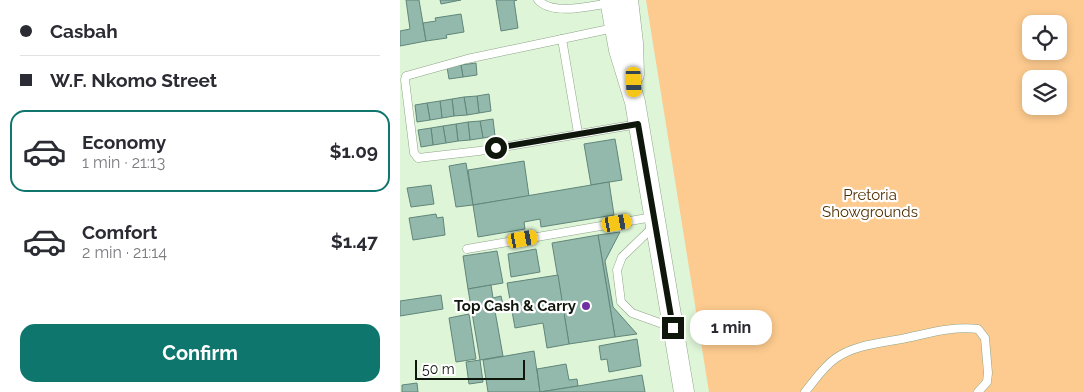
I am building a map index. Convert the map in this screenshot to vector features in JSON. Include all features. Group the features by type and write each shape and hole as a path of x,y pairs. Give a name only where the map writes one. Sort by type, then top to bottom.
{"main road":[{"path":"616,1 615,28 619,50 635,102"},
{"path":"616,1 633,43 635,102 638,124 684,392"}],"lane":[{"path":"538,0 546,6 573,9 616,1"},
{"path":"615,28 467,59 406,76 414,153 418,158 479,151 638,124"},
{"path":"562,39 578,133"},
{"path":"468,249 655,221"},
{"path":"655,221 622,256 617,270 621,302 632,313 673,328"},
{"path":"805,392 828,364 848,351 942,330 969,328 978,329 984,334 985,338 988,373 986,382 978,392"}],"green space":[{"name":"Pretoria Showgrounds","path":"646,0 1083,0 1083,392 709,392"}],"building":[{"path":"406,0 419,0 426,41 400,46 400,31 410,29"},
{"path":"440,0 461,0 441,4"},
{"path":"496,0 517,0 514,1 518,28 501,31"},
{"path":"461,14 464,32 446,35 447,38 426,41 423,23 436,21 435,18"},
{"path":"476,63 477,75 463,77 461,65"},
{"path":"461,65 463,77 449,79 447,67"},
{"path":"489,94 491,111 479,113 477,96"},
{"path":"477,96 479,113 467,115 464,97"},
{"path":"464,97 467,115 454,116 452,99"},
{"path":"452,99 454,116 442,118 440,101"},
{"path":"440,101 442,118 430,120 427,103"},
{"path":"427,103 430,120 417,122 415,105"},
{"path":"493,119 495,136 483,138 480,121"},
{"path":"480,121 483,138 470,140 468,122"},
{"path":"468,122 470,140 458,141 456,124"},
{"path":"456,124 458,141 446,143 443,126"},
{"path":"443,126 446,143 433,145 431,128"},
{"path":"431,128 433,145 421,147 418,130"},
{"path":"615,139 622,180 591,185 584,144"},
{"path":"524,161 529,196 473,205 468,170"},
{"path":"466,163 473,205 456,207 449,166"},
{"path":"609,182 614,215 541,227 540,219 524,222 525,229 478,237 473,205"},
{"path":"431,185 434,204 411,207 407,188"},
{"path":"436,214 437,218 443,217 445,235 413,240 409,218"},
{"name":"Top Cash & Carry","path":"620,232 605,261 613,307 637,334 615,337 598,235"},
{"name":"Top Cash & Carry","path":"598,235 615,337 569,344 552,243"},
{"path":"536,249 540,272 511,277 508,254"},
{"path":"497,251 503,283 468,289 463,256"},
{"path":"558,275 569,344 547,348 543,323 515,328 507,283"},
{"path":"491,285 493,298 501,296 504,309 495,311 503,356 480,360 468,289"},
{"path":"441,295 443,309 400,316 400,301"},
{"path":"469,314 476,359 456,362 449,318"},
{"path":"637,339 641,366 609,372 607,359 601,360 599,346"},
{"path":"534,351 540,392 488,392 483,360"},
{"path":"480,360 483,382 469,384 466,362"},
{"path":"566,364 569,380 577,379 578,386 540,392 537,369"},
{"path":"642,375 645,392 540,392 578,386"},
{"path":"417,383 418,392 402,392 402,385"}],"place":[{"name":"Top Cash & Carry","path":"586,306"}],"route":[{"path":"496,148 638,124 673,328"}]}
